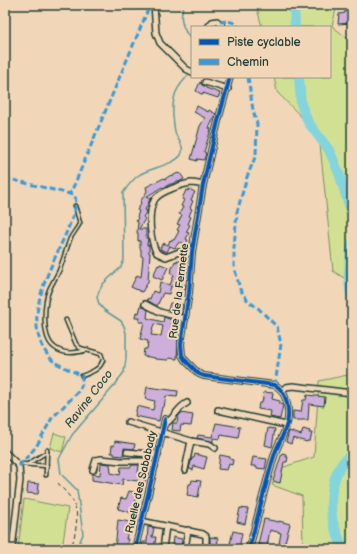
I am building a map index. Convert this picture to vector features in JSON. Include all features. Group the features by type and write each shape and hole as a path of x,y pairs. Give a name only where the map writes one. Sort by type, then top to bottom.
{"street":[{"path":"154,5 156,33 160,43 186,69 191,72"},
{"path":"209,26 212,22 217,21 220,22 222,26"},
{"name":"Rue de la Fermette","path":"230,78 203,185 192,252 186,319 181,344 182,355 188,364 199,374 210,377 271,384 279,387 282,391"},
{"path":"205,82 228,89"},
{"path":"192,252 179,252 166,257 157,253 152,238 152,209 156,198 164,193 190,183 203,185"},
{"name":"Rue de la Fermette","path":"145,304 160,312 186,319"},
{"path":"249,549 275,452 286,425 288,408 282,391 286,387 293,386 352,394"},
{"name":"Ruelle des Sababady","path":"135,549 165,422 171,420 186,403"},
{"path":"218,410 286,425"},
{"name":"Ruelle des Sababady","path":"128,422 191,441 209,444 216,448"},
{"path":"185,470 191,441"},
{"path":"5,452 21,465 12,549"},
{"name":"Ruelle des Sababady","path":"127,452 158,455"},
{"name":"Ruelle des Sababady","path":"93,470 96,460 101,459 143,461 155,466"},
{"name":"Ruelle des Sababady","path":"141,520 203,534 206,536 206,549"},
{"path":"163,549 166,526"},
{"path":"185,549 188,530"}],"lane":[{"path":"75,206 80,223 71,237 58,273 50,288 45,313 46,326 50,342 54,348 70,352 87,350"},
{"path":"66,320 76,344 80,348 101,354 103,360 102,365 97,369 82,376"},
{"path":"27,464 47,451 46,475"},
{"path":"21,465 27,464 47,466"}],"path":[{"path":"58,483 72,499 75,505 75,537 71,549"}],"green space":[{"path":"256,5 337,5 332,26 352,42 352,74 349,118 352,127 352,283 333,271 319,135 277,92 274,78 331,78 331,26 262,26"},
{"path":"352,374 352,549 303,549 302,496 272,485 278,469 314,457 319,381"},
{"path":"54,433 66,437 62,452 50,448"},
{"path":"24,499 68,508 62,549 18,549"}],"building":[{"path":"352,8 352,23 338,24 339,14 345,13 345,9"},
{"path":"200,82 206,88 220,93 218,98 203,93 203,95 196,91"},
{"path":"197,106 208,112 209,110 216,114 209,128 211,129 204,152 206,153 204,160 197,159 197,161 191,159 200,126 205,118 194,112"},
{"path":"180,173 184,179 163,188 162,187 146,197 150,199 145,210 147,211 143,217 145,219 139,229 146,229 146,238 148,238 147,245 149,245 150,253 148,282 142,292 131,287 137,275 141,277 143,257 141,256 140,241 138,241 138,222 136,221 139,211 137,210 147,191 146,187"},
{"path":"189,189 195,192 191,200 193,201 190,208 192,209 189,216 191,217 188,224 190,225 186,232 189,233 186,239 188,240 186,244 179,242 175,248 170,246 167,252 160,249 162,244 163,245 164,243 168,245 170,240 174,240 179,231 177,230 180,225 177,224 182,215 179,214 183,207 181,206 184,200 182,199 186,190 188,191"},
{"path":"177,260 184,262 182,265 185,266 182,273 184,274 180,284 186,285 185,289 171,286 169,294 163,293 157,306 147,300 148,298 150,299 153,291 158,293 160,282 170,285 174,275 170,273 175,261 177,262"},
{"path":"160,264 168,267 162,280 153,276 158,265 159,266"},
{"path":"176,302 183,305 182,314 168,310 170,303 176,304"},
{"path":"141,305 148,310 147,318 163,322 164,317 172,320 171,326 178,327 176,338 178,338 177,359 155,359 143,356 144,349 147,349 148,341 140,339 144,322 139,322 140,318 135,318 136,312 139,313","holes":["154,324 163,326 161,336 151,335"]},
{"path":"147,387 178,391 177,397 166,396 159,421 135,416 137,406 153,410 155,401 145,399"},
{"path":"264,392 273,393 272,399 280,401 280,404 283,405 280,419 270,417 271,411 258,409 259,403 262,403"},
{"path":"307,395 325,397 324,406 309,404 308,420 293,420 293,411 301,412 303,400 306,400"},
{"path":"181,413 193,415 191,426 181,425 180,431 172,430 173,423 177,423 178,417"},
{"path":"216,423 240,427 238,438 221,435 220,439 213,438 213,442 197,438 198,435 212,437"},
{"path":"268,428 275,429 272,447 265,445"},
{"path":"303,429 310,431 309,433 312,433 310,441 307,442 293,438 291,444 286,442 289,431 301,435"},
{"path":"115,441 135,444 134,449 124,448 123,456 114,455 114,453 111,453 112,445 114,446"},
{"path":"282,453 286,454 286,457 288,457 287,462 284,462 280,483 273,481"},
{"path":"195,454 207,457 204,469 194,466 193,470 189,469 192,458 194,458"},
{"path":"220,455 230,457 230,459 233,460 232,465 229,464 227,470 218,469"},
{"path":"253,457 267,459 265,469 251,466"},
{"path":"101,463 110,464 111,473 120,475 121,467 139,465 138,473 146,474 145,482 123,479 122,485 92,480 92,474 100,475"},
{"path":"192,480 201,481 198,497 187,495 189,484 191,484"},
{"path":"28,483 39,484 38,494 27,493"},
{"path":"129,491 138,493 132,513 118,509 121,498 126,499"},
{"path":"240,508 248,509 245,524 237,522"},
{"path":"264,519 290,524 285,542 289,543 287,549 278,549 281,533 270,530 267,546 258,544"},
{"path":"118,520 130,522 126,539 128,539 126,549 115,549"},
{"path":"148,527 154,528 152,537 156,537 154,549 142,549 142,542 147,542"},
{"path":"233,531 242,533 239,549 229,548"},
{"path":"173,537 182,539 181,549 173,549"},
{"path":"210,537 218,538 217,549 210,549"}],"waterway":[{"name":"Ravine Coco","path":"184,5 181,15 182,24 191,40"},
{"path":"294,5 295,26"},
{"name":"Ravine Coco","path":"77,549 83,534 77,490 61,474 59,459 72,435 115,385 124,372 126,359 126,333 124,326 121,321 104,310 99,304 97,297 103,284 121,267 124,260 123,193 132,181 139,175 167,164 181,155 182,147 174,128 173,103 178,87 191,73"},
{"path":"299,78 301,104 308,122 329,150 339,173 352,215"},
{"path":"352,244 349,272 349,285 352,299"},
{"path":"343,549 333,521 331,500 334,482 340,466 352,454"}],"marked path":[{"path":"19,466 36,447 52,418 79,391 82,384 82,376 54,362 42,345 37,330 37,313 40,296 74,214 76,200 75,196 70,194 150,5"},
{"path":"220,22 232,22 237,26"},
{"path":"248,78 253,110 257,124 256,155 247,177 237,212 234,266 240,289 248,301 258,308 277,327 281,344 275,385"},
{"path":"5,178 70,194"}],"cycle path":[{"path":"230,78 203,185 192,252 189,293 181,344 182,355 199,374 204,376 275,385 282,391 286,400 288,418 285,431 275,453 249,549"},
{"path":"135,549 165,419"}]}
